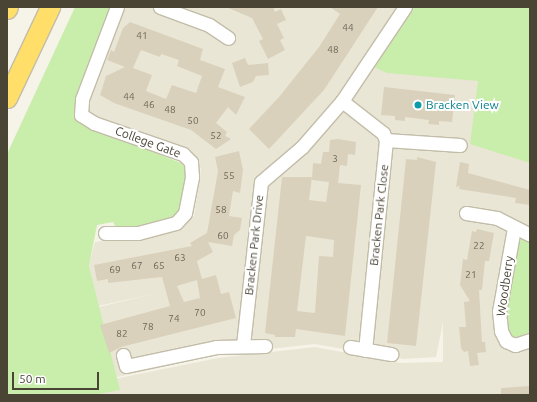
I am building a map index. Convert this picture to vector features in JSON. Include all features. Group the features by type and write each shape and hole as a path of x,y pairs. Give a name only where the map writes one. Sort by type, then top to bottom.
{"highway":[{"path":"7,98 50,7"}],"street":[{"name":"College Gate","path":"105,233 138,233 176,223 185,213 192,177 191,162 183,154 94,123 81,115 80,107 84,93 117,7"},
{"path":"160,7 209,25 228,38"},
{"name":"Bracken Park Drive","path":"243,344 261,182 302,147 342,101 405,7"},
{"path":"342,101 383,134 386,140 460,145"},
{"name":"Bracken Park Close","path":"365,350 386,140"},
{"path":"466,213 497,218 530,235"},
{"name":"Woodberry","path":"514,228 499,311 501,331 506,341 515,345 530,340"},
{"path":"123,355 126,366 200,350 243,344 265,346"},
{"path":"350,347 391,354"}],"shaded area":[{"path":"111,7 530,7 530,395 98,395 95,384 124,377 218,358 315,347 400,363 443,362 443,322 436,357 404,359 314,344 217,355 113,378 96,320 99,307 157,293 98,306 89,265 95,242 160,232 179,226 194,216 201,169 190,149 94,117 87,113 85,107"}],"green space":[{"path":"75,7 111,7 80,123 181,163 187,170 180,211 174,218 162,224 117,230 113,222 97,225 89,266 120,390 93,395 7,395 7,154"},
{"path":"412,7 530,7 530,163 470,144 478,81 387,73 372,66"},
{"path":"519,238 530,241 530,331 518,339 510,335 504,317"}],"building":[{"path":"226,7 273,7 275,12 281,9 286,20 277,24 284,38 280,40 285,50 268,59 259,41 263,39 252,18"},
{"path":"330,7 378,7 324,90 269,149 249,129 279,97 319,47 340,14"},
{"path":"130,22 203,49 200,60 225,69 218,87 245,97 236,115 228,107 216,123 227,132 225,136 231,139 216,149 191,130 114,103 100,95 106,76 125,67 107,60 111,50 114,52 123,28","holes":["141,50 160,57 161,54 179,60 177,66 202,76 196,93 172,85 166,99 146,91 152,75 133,68"]},
{"path":"245,58 248,65 268,63 269,75 256,76 253,82 240,87 232,63"},
{"name":"Bracken View","path":"384,87 455,95 452,122 439,121 439,125 428,124 429,120 405,117 405,121 395,120 395,116 381,115"},
{"path":"338,139 356,142 355,155 348,154 347,166 340,165 338,183 361,185 345,336 296,329 295,337 275,337 275,335 265,333 282,177 312,177 309,200 326,202 329,182 312,180 313,163 321,164 323,152 329,152 330,140","holes":["306,236 334,240 333,257 319,256 315,313 297,311"]},
{"path":"239,151 243,170 240,193 233,191 229,216 242,218 240,230 234,235 232,246 208,242 213,252 197,261 202,279 216,275 221,294 229,292 236,318 121,347 109,353 100,325 170,306 162,277 108,283 108,279 97,281 94,265 192,246 190,243 207,233 218,171 215,157","holes":["197,280 200,298 184,302 177,286"]},
{"path":"417,157 436,162 416,346 387,343 406,159 417,160"},
{"path":"460,162 469,164 468,173 530,190 530,205 515,203 516,198 459,189 460,186 456,187"},
{"path":"477,229 494,233 489,261 485,261 482,290 479,290 482,342 485,342 486,352 477,353 479,365 470,366 468,351 464,352 461,348 459,327 466,327 464,302 470,301 460,285 463,259 467,260 472,231 476,232"},
{"path":"530,386 530,395 501,395 501,388"}],"place":[{"name":"Bracken View","path":"418,105"}]}
